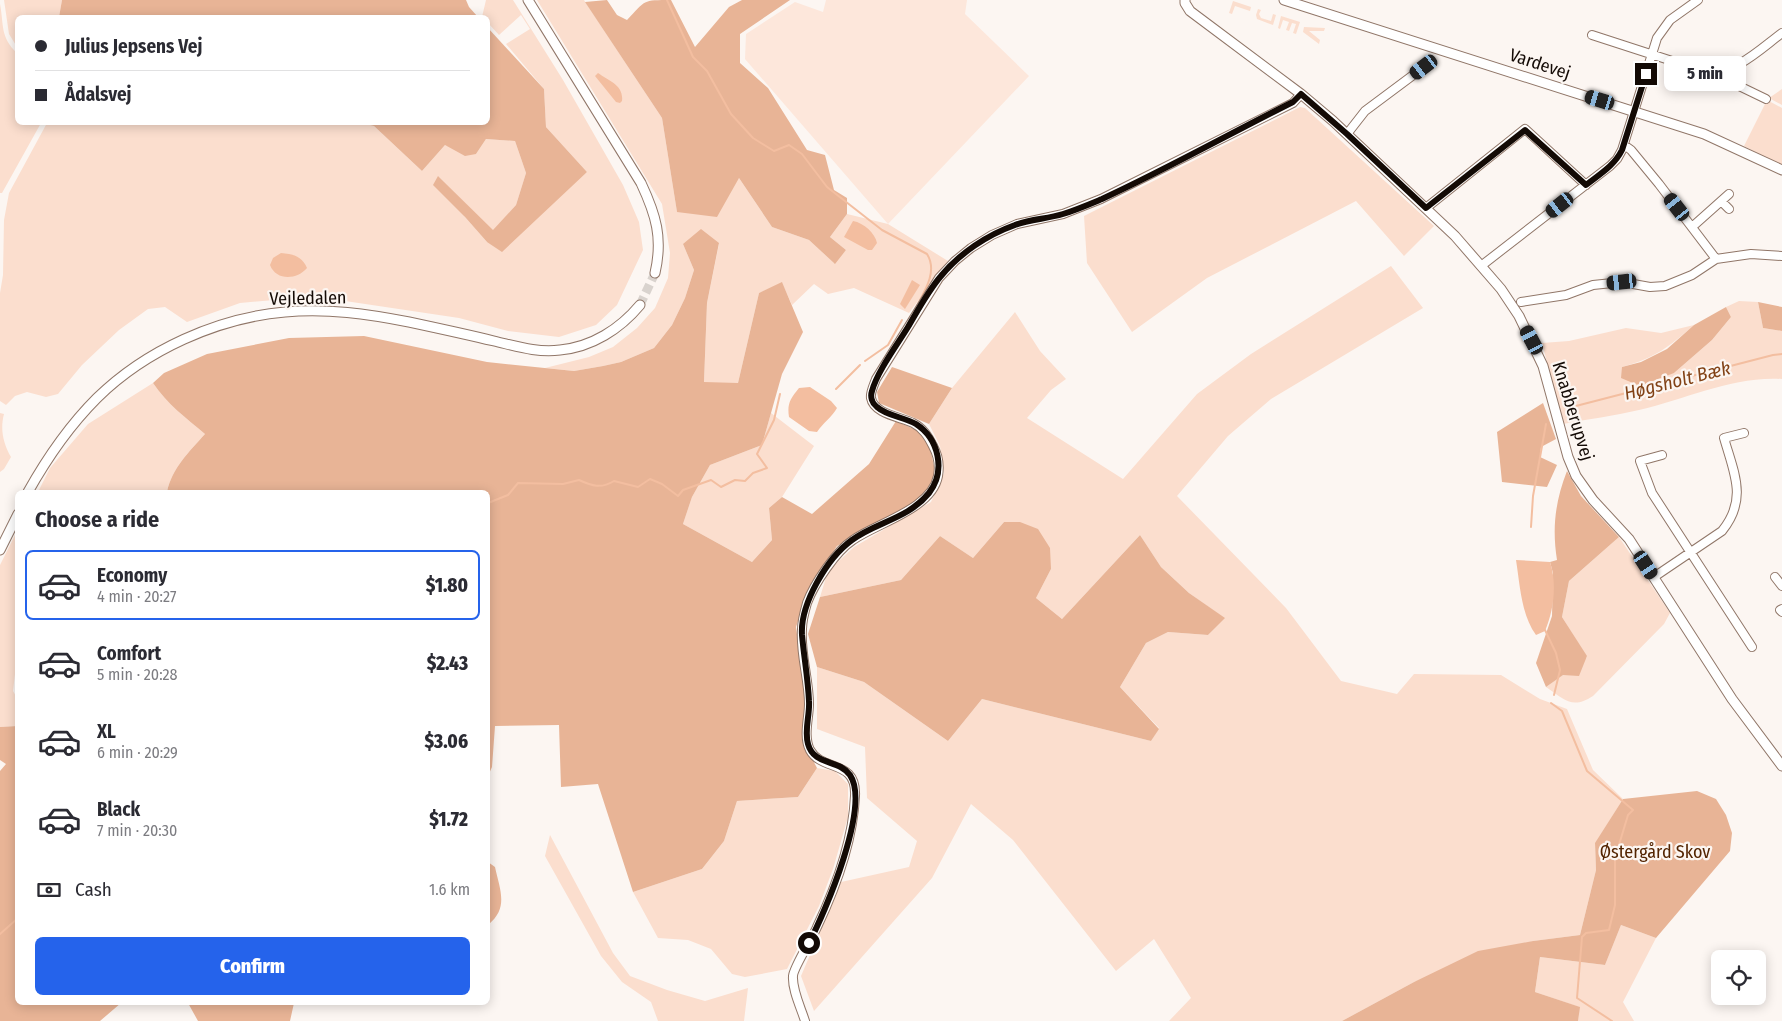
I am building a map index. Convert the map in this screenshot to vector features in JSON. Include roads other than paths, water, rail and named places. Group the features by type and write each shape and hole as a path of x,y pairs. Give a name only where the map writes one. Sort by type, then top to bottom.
{"street":[{"path":"528,0 641,183 650,202 657,222 659,240 659,257 655,274"},
{"name":"Knabberupvej","path":"1185,0 1190,11 1301,94 1347,134 1426,208 1502,289 1532,340 1543,366 1568,457 1576,476 1593,500 1629,539 1732,699 1782,766"},
{"name":"Vardevej","path":"1284,0 1704,134 1782,170"},
{"path":"1482,266 1617,159 1624,146 1651,55 1663,28 1670,20 1698,0"},
{"path":"1592,35 1706,72 1724,72 1736,67 1782,33"},
{"path":"1347,134 1365,111 1424,67"},
{"path":"1724,72 1737,85 1766,99"},
{"path":"805,1021 792,975 818,926 833,890 846,852 855,795 850,776 844,769 814,756 808,747 809,702 802,629 807,602 818,581 834,558 852,540 912,509 929,493 938,478 939,462 927,433 914,423 880,410 874,405 871,392 876,379 939,278 971,248 992,235 1017,224 1063,214 1101,199 1293,102 1301,94"},
{"path":"1426,208 1525,130 1586,185"},
{"path":"1624,146 1631,150 1716,259"},
{"path":"1692,227 1728,194"},
{"path":"1721,201 1730,209"},
{"path":"1521,302 1566,295 1593,285 1622,282 1650,288 1665,286 1692,275 1716,259 1751,254 1782,256"},
{"path":"1532,290 1533,301"},
{"name":"Vejledalen","path":"29,490 51,453 75,422 111,386 159,352 189,337 223,325 255,316 285,312 332,311 365,314 410,322 524,349 558,350 574,348 603,337 632,315 640,305"},
{"path":"1654,578 1722,532 1734,513 1738,486 1724,438 1744,433"},
{"path":"1662,455 1640,461 1652,492 1752,647"},
{"path":"0,550 15,520"},
{"path":"1775,577 1782,586"}],"waterway":[{"path":"667,0 693,57 707,71 731,114 753,138 774,151 789,145 802,154 827,187 882,230 927,254 930,261 930,276 925,291 913,313"},
{"path":"865,361 888,345 902,320"},
{"name":"Høgsholt Bæk","path":"1572,407 1782,354"},
{"path":"836,389 860,365"},
{"path":"490,502 508,495 518,483 563,484 579,480 601,486 614,481 638,487 650,479 662,484 678,496 683,490 711,480 721,487 735,480 745,481 753,473 767,468 757,454 774,420 780,394"},
{"name":"Høgsholt Bæk","path":"1531,527 1533,496 1546,424"},
{"name":"Høgsholt Bæk","path":"1545,630 1556,653 1560,670 1554,695"},
{"name":"Høgsholt Bæk","path":"1551,703 1562,711 1587,771 1633,810 1628,815 1615,858 1615,905 1609,930 1586,933 1582,937 1577,998 1612,1021"},
{"path":"0,934 15,921"}],"tunnel":[{"path":"640,305 655,273"}],"park label":[{"name":"Østergård Skov","path":"1655,852"}]}
